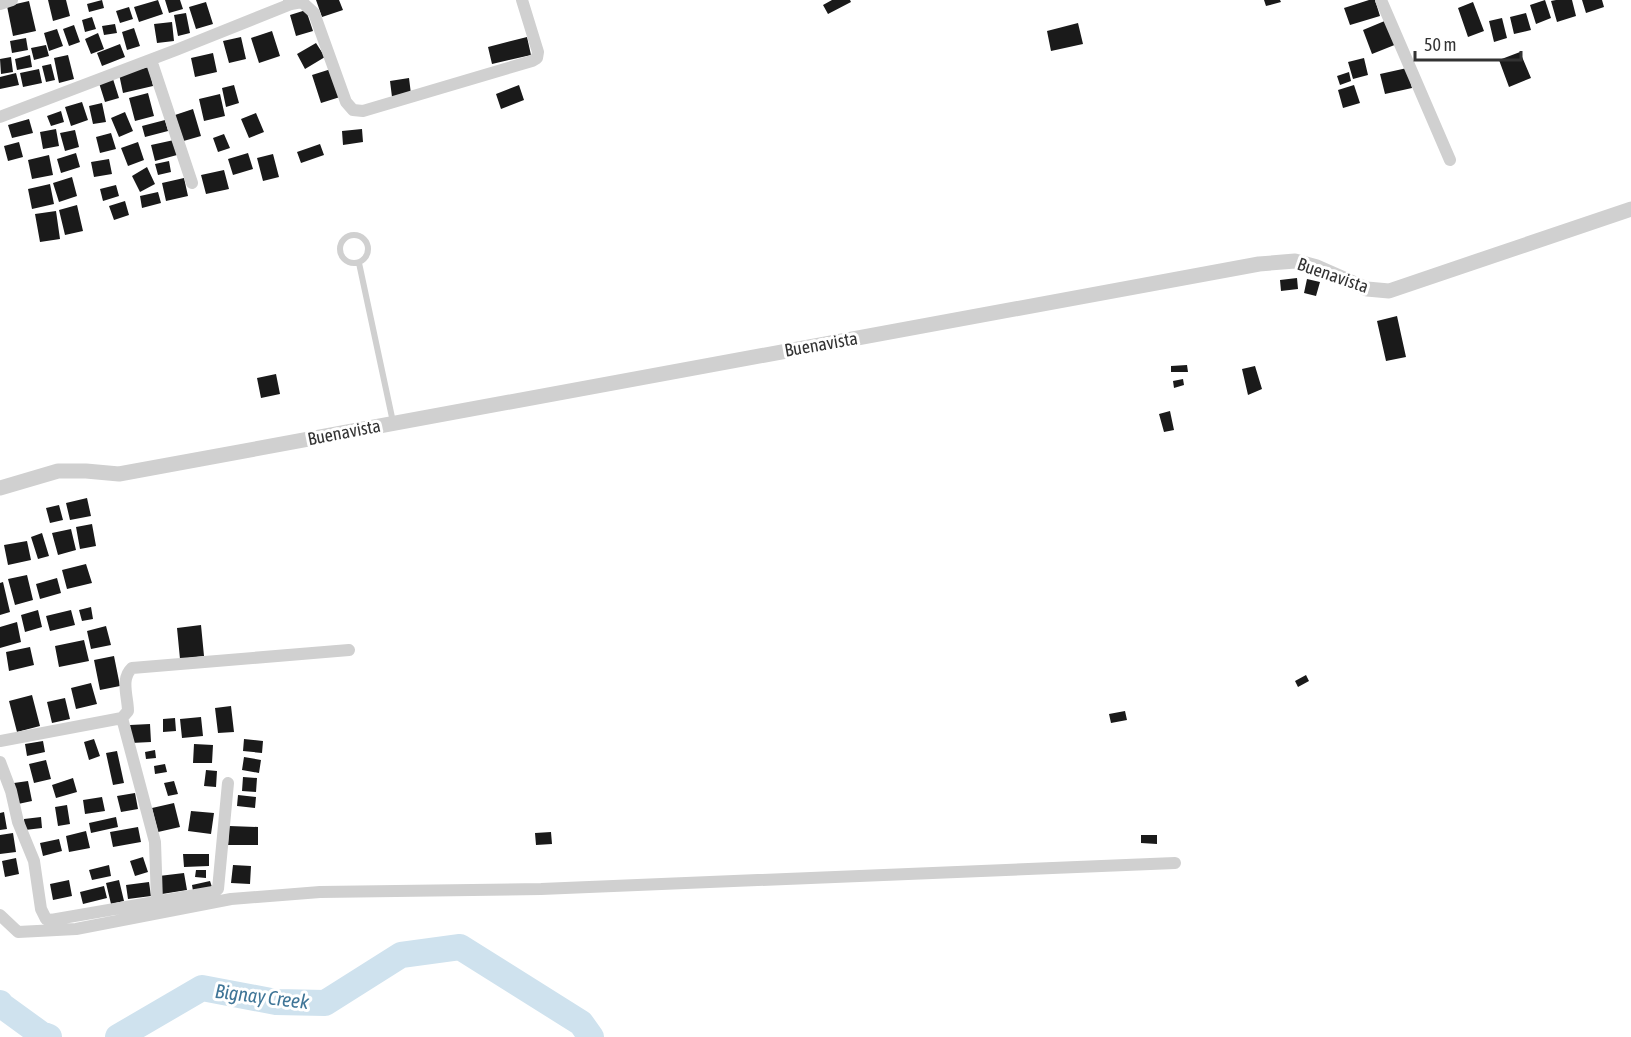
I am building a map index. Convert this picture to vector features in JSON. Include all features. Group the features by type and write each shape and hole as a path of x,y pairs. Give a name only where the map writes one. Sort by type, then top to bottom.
{"street":[{"path":"0,4 12,0"},
{"path":"0,117 151,60 290,2 302,2 314,13 346,102 353,110 363,111 537,58 538,52 522,0"},
{"path":"1381,0 1450,160"},
{"path":"151,60 192,183"},
{"name":"Buenavista","path":"0,488 58,471 119,474 1259,264 1295,261 1317,267 1367,289 1389,291 1631,209"},
{"path":"0,741 122,718 128,711 125,679 132,668 349,650"},
{"path":"122,718 155,842 158,902"},
{"path":"0,762 11,791 18,822 34,861 41,909 46,918 51,920 213,892 218,889 228,783"},
{"path":"0,915 18,932 76,929 231,899 320,892 542,889 1175,863"}],"lane":[{"path":"356,235 367,242 367,256 359,263 349,263 342,257 341,242 347,236 356,235"},
{"path":"359,263 393,423"}],"building":[{"path":"48,0 66,0 70,16 53,21"},
{"path":"102,0 104,8 89,12 87,4"},
{"path":"158,0 163,14 139,22 134,7"},
{"path":"165,0 180,0 183,9 169,13"},
{"path":"316,0 339,0 343,10 322,17"},
{"path":"832,0 850,0 851,2 828,14 823,5"},
{"path":"1264,0 1280,0 1281,2 1266,6"},
{"path":"1375,0 1380,16 1350,25 1344,8"},
{"path":"1545,0 1551,18 1536,24 1530,5"},
{"path":"1572,0 1576,16 1557,22 1551,1"},
{"path":"1582,0 1602,0 1604,7 1586,13"},
{"path":"29,1 36,31 13,36 7,6"},
{"path":"206,2 213,24 196,29 189,7"},
{"path":"1473,2 1484,31 1468,37 1458,8"},
{"path":"129,7 133,19 120,23 116,11"},
{"path":"306,10 313,31 296,36 290,15"},
{"path":"186,13 190,33 178,36 174,15"},
{"path":"1526,13 1531,30 1514,34 1510,17"},
{"path":"92,17 96,29 85,32 82,20"},
{"path":"1502,18 1507,38 1494,42 1489,21"},
{"path":"1387,20 1397,44 1372,54 1363,30"},
{"path":"172,22 174,41 157,43 154,24"},
{"path":"1078,23 1083,44 1051,51 1047,31"},
{"path":"115,24 117,33 104,35 102,26"},
{"path":"74,25 80,42 69,46 63,29"},
{"path":"134,28 140,46 127,50 122,32"},
{"path":"57,29 63,46 49,51 44,33"},
{"path":"272,31 280,56 259,63 251,38"},
{"path":"98,33 104,49 91,54 85,39"},
{"path":"241,37 246,59 229,63 223,41"},
{"path":"527,37 531,55 492,64 488,47"},
{"path":"26,38 28,50 12,53 10,41"},
{"path":"316,43 325,57 305,69 297,54"},
{"path":"120,44 125,57 102,66 97,53"},
{"path":"46,45 49,56 34,60 31,48"},
{"path":"1520,52 1531,78 1509,87 1499,60"},
{"path":"213,53 217,72 195,77 191,58"},
{"path":"30,55 32,67 17,70 15,59"},
{"path":"68,55 74,79 59,83 54,58"},
{"path":"11,57 13,72 1,74 0,59"},
{"path":"1364,58 1368,75 1353,79 1348,62"},
{"path":"51,64 55,80 46,82 42,66"},
{"path":"149,67 153,86 123,93 119,74"},
{"path":"1407,68 1412,88 1385,94 1380,74"},
{"path":"39,69 42,83 23,87 20,73"},
{"path":"331,69 340,97 321,103 312,75"},
{"path":"1349,72 1351,81 1340,85 1337,76"},
{"path":"16,73 19,85 0,89 0,77"},
{"path":"409,78 411,94 392,97 390,81"},
{"path":"113,79 119,98 105,102 99,83"},
{"path":"234,85 239,103 226,107 222,88"},
{"path":"519,85 524,100 501,109 496,94"},
{"path":"1354,85 1360,103 1343,108 1338,90"},
{"path":"148,93 154,116 135,121 129,98"},
{"path":"220,94 225,116 204,121 199,99"},
{"path":"82,102 88,120 71,126 65,107"},
{"path":"102,103 106,122 93,124 89,106"},
{"path":"193,109 201,136 180,142 172,116"},
{"path":"61,111 64,122 51,126 47,116"},
{"path":"125,112 133,131 119,137 111,118"},
{"path":"256,113 264,132 249,138 241,119"},
{"path":"29,119 33,133 12,138 8,125"},
{"path":"165,120 168,131 145,137 142,126"},
{"path":"56,129 59,146 43,149 40,132"},
{"path":"362,129 363,142 343,145 342,131"},
{"path":"75,130 79,147 65,151 60,133"},
{"path":"111,133 116,149 100,153 96,137"},
{"path":"224,134 230,148 218,152 213,138"},
{"path":"174,140 177,155 155,161 151,145"},
{"path":"19,142 23,157 8,161 4,146"},
{"path":"138,142 144,160 128,166 121,148"},
{"path":"320,144 324,155 301,163 297,152"},
{"path":"76,153 80,167 61,173 57,159"},
{"path":"248,153 253,169 233,175 228,159"},
{"path":"273,154 279,177 263,181 257,158"},
{"path":"49,155 53,175 32,179 28,160"},
{"path":"109,159 112,174 94,177 91,162"},
{"path":"169,161 171,172 158,175 155,164"},
{"path":"147,167 155,184 140,192 132,176"},
{"path":"224,170 229,189 206,194 201,175"},
{"path":"72,177 77,196 59,202 53,183"},
{"path":"184,178 188,196 166,201 162,183"},
{"path":"50,184 54,204 32,209 28,189"},
{"path":"116,185 119,196 103,201 100,189"},
{"path":"158,192 161,203 142,208 140,196"},
{"path":"125,201 129,215 114,220 109,206"},
{"path":"77,205 83,231 65,235 59,210"},
{"path":"56,211 60,239 40,242 35,214"},
{"path":"1297,278 1298,289 1281,291 1280,280"},
{"path":"1307,279 1320,282 1316,296 1304,293"},
{"path":"1397,316 1406,357 1386,361 1377,321"},
{"path":"1187,365 1188,372 1171,372 1171,366"},
{"path":"1255,366 1262,389 1248,395 1242,369"},
{"path":"276,374 280,394 261,398 257,378"},
{"path":"1183,379 1184,385 1174,388 1173,381"},
{"path":"1170,411 1174,430 1164,432 1159,414"},
{"path":"87,498 91,516 70,520 66,503"},
{"path":"59,505 63,520 50,523 46,508"},
{"path":"92,524 96,546 80,549 76,527"},
{"path":"71,529 76,550 58,555 52,533"},
{"path":"42,533 49,556 38,559 31,537"},
{"path":"27,541 31,560 8,565 4,545"},
{"path":"86,564 92,583 67,589 62,570"},
{"path":"27,575 33,600 15,605 8,579"},
{"path":"57,578 61,593 40,599 36,584"},
{"path":"3,582 10,612 0,615 0,583"},
{"path":"91,607 93,619 82,621 79,610"},
{"path":"38,610 42,627 25,632 21,615"},
{"path":"71,610 75,625 50,631 46,616"},
{"path":"17,622 21,642 0,648 0,627"},
{"path":"201,625 204,656 180,659 177,628"},
{"path":"106,626 111,645 91,649 87,631"},
{"path":"84,640 89,661 59,667 55,646"},
{"path":"30,647 34,665 9,671 6,652"},
{"path":"114,656 120,686 100,690 94,660"},
{"path":"1306,675 1309,681 1298,687 1295,681"},
{"path":"91,683 97,704 76,709 71,688"},
{"path":"32,695 40,726 17,732 9,701"},
{"path":"65,698 70,719 52,723 47,702"},
{"path":"231,706 234,732 218,733 215,708"},
{"path":"1125,711 1127,720 1111,723 1109,714"},
{"path":"201,717 203,736 182,738 180,719"},
{"path":"175,718 176,731 163,732 163,719"},
{"path":"150,724 151,742 131,743 130,725"},
{"path":"94,739 100,756 89,760 84,742"},
{"path":"244,739 263,741 262,753 243,751"},
{"path":"43,741 45,752 27,756 25,744"},
{"path":"194,744 213,745 212,763 193,763"},
{"path":"155,750 156,758 146,759 145,752"},
{"path":"117,751 124,783 113,785 106,753"},
{"path":"244,757 261,760 259,773 242,770"},
{"path":"46,760 51,779 34,783 29,764"},
{"path":"165,764 167,772 155,774 154,766"},
{"path":"206,770 217,771 216,787 204,786"},
{"path":"243,777 257,778 256,792 242,791"},
{"path":"73,778 77,792 56,798 52,785"},
{"path":"28,781 32,801 18,804 14,783"},
{"path":"174,781 178,794 168,796 164,783"},
{"path":"135,793 138,809 121,812 117,796"},
{"path":"238,795 256,797 255,808 237,806"},
{"path":"102,797 105,811 85,814 83,800"},
{"path":"174,803 180,827 158,832 152,808"},
{"path":"67,805 70,824 58,826 55,807"},
{"path":"191,811 214,813 211,834 188,831"},
{"path":"4,812 7,829 0,830 0,813"},
{"path":"41,817 42,828 25,830 24,819"},
{"path":"116,817 118,827 91,833 89,823"},
{"path":"229,826 258,827 258,845 228,845"},
{"path":"138,827 141,842 113,847 110,832"},
{"path":"86,831 90,848 69,852 66,836"},
{"path":"551,832 552,844 536,845 535,833"},
{"path":"13,833 16,852 0,854 0,835"},
{"path":"1141,835 1157,835 1157,844 1141,843"},
{"path":"59,839 62,851 43,856 40,843"},
{"path":"183,854 209,854 209,866 184,867"},
{"path":"143,857 148,872 135,876 130,861"},
{"path":"16,858 19,874 5,877 2,861"},
{"path":"109,865 111,876 92,880 89,870"},
{"path":"233,865 251,866 250,884 231,883"},
{"path":"196,870 206,870 206,878 195,877"},
{"path":"184,873 187,890 162,894 159,876"},
{"path":"69,880 72,896 53,900 50,884"},
{"path":"119,880 124,901 111,904 106,883"},
{"path":"210,881 212,887 193,891 192,885"},
{"path":"149,882 151,896 128,899 126,885"},
{"path":"104,886 107,898 83,904 80,892"}],"waterway":[{"name":"Bignay Creek","path":"118,1037 202,988 276,1002 325,1003 401,955 460,947 581,1023 591,1037"},
{"name":"Bignay Creek","path":"0,1003 41,1034 49,1037"}]}
